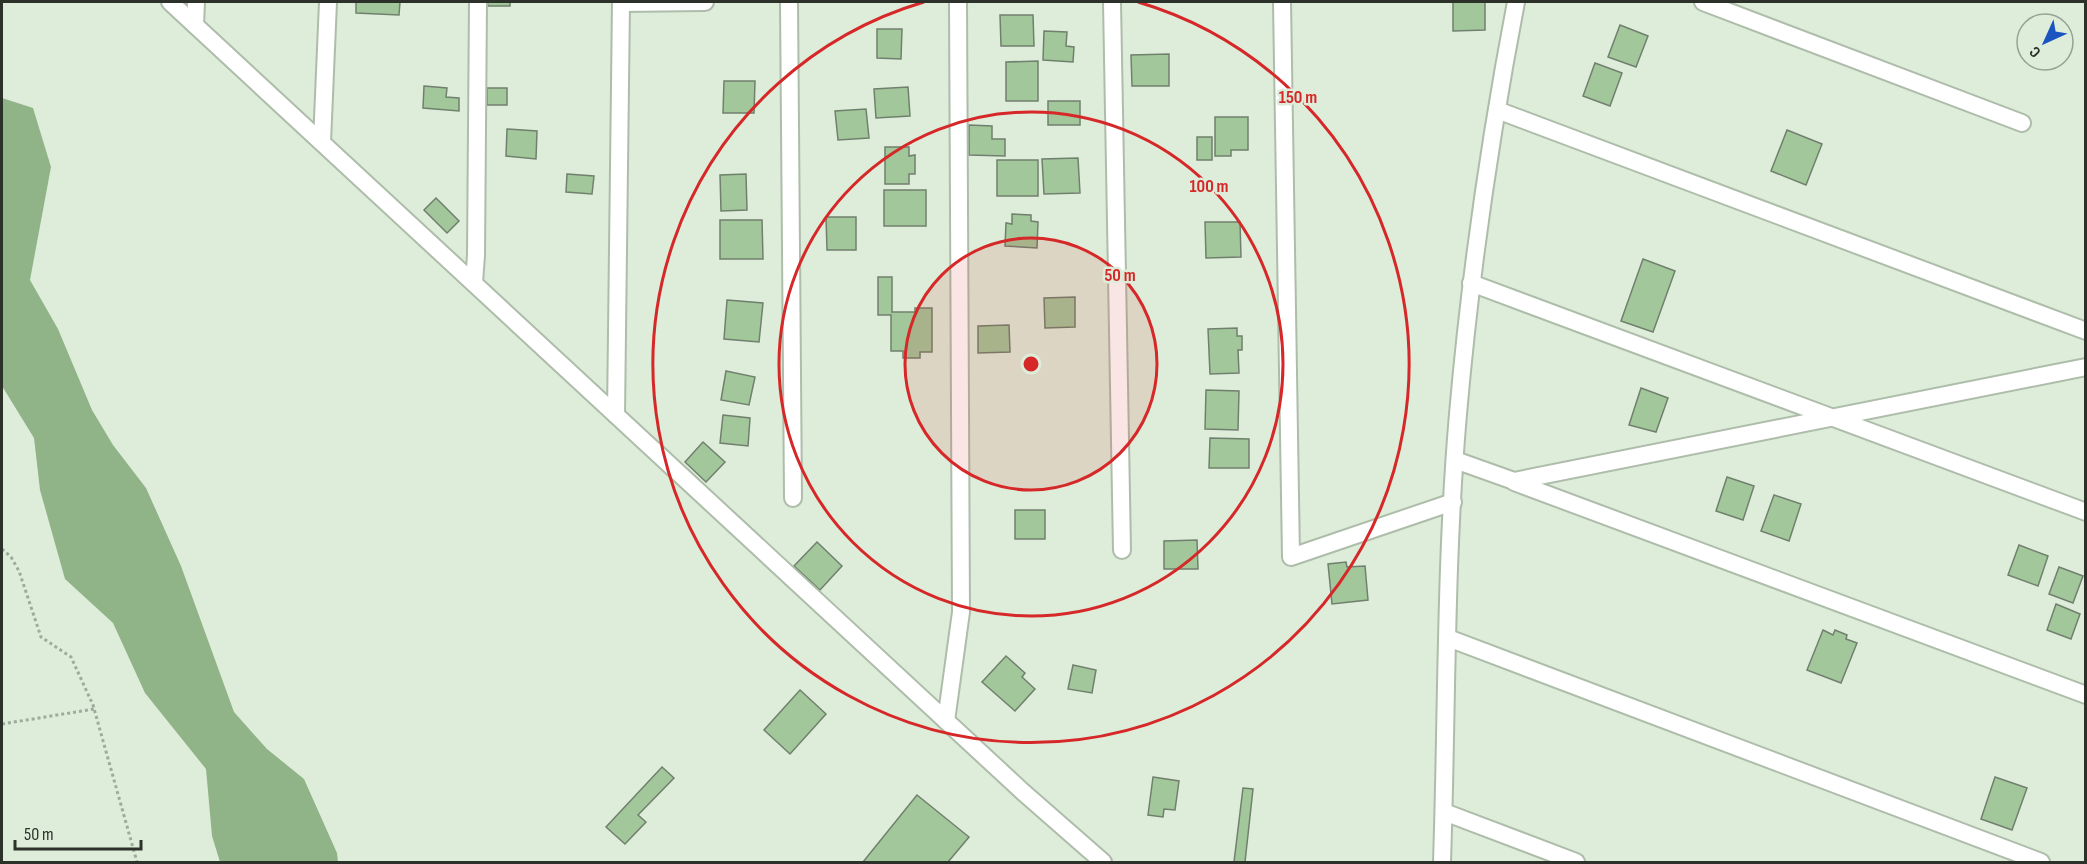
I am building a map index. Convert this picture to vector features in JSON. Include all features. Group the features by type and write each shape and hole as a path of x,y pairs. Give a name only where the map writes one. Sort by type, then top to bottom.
{"street":[{"path":"170,2 1023,792 1103,862"},
{"path":"195,25 196,2"},
{"path":"322,142 328,2"},
{"path":"474,283 478,2"},
{"path":"616,415 621,2 705,2"},
{"path":"789,2 793,498"},
{"path":"946,721 961,612 958,2"},
{"path":"1112,2 1122,550"},
{"path":"1282,2 1291,557 1453,502"},
{"path":"1442,862 1455,460 1472,283 1497,110 1516,2"},
{"path":"1703,2 2022,123"},
{"path":"1497,110 2085,331"},
{"path":"1472,283 2085,512"},
{"path":"1514,481 2085,367"},
{"path":"1455,460 2085,695"},
{"path":"1448,638 2041,862"},
{"path":"1444,812 1576,862"}],"path":[{"path":"2,549 11,557 19,571 41,637 71,657 94,709 137,862"},
{"path":"2,724 94,709"}],"green space":[{"path":"2,98 33,108 51,167 30,280 58,329 92,410 113,445 146,488 181,566 234,712 267,749 304,779 337,853 338,862 220,862 212,836 206,769 145,693 113,623 65,579 40,490 34,438 2,386"}],"building":[{"path":"356,2 400,2 399,15 356,13"},
{"path":"487,2 510,2 510,6 488,6"},
{"path":"1453,2 1485,2 1485,30 1453,31"},
{"path":"1000,15 1033,15 1034,46 1001,46"},
{"path":"1620,25 1648,36 1636,67 1608,57"},
{"path":"877,29 902,29 901,59 877,58"},
{"path":"1044,31 1067,32 1066,46 1074,47 1073,62 1043,60"},
{"path":"1169,54 1169,86 1132,86 1131,55"},
{"path":"1038,61 1038,101 1006,101 1006,62"},
{"path":"1595,63 1622,73 1610,106 1583,96"},
{"path":"724,81 755,81 754,113 723,113"},
{"path":"424,86 447,88 446,97 459,98 459,111 423,108"},
{"path":"908,87 910,116 876,118 874,89"},
{"path":"487,88 507,88 507,105 487,105"},
{"path":"1048,101 1080,101 1080,125 1048,125"},
{"path":"866,109 869,138 838,140 835,111"},
{"path":"1215,117 1248,117 1248,150 1231,150 1231,156 1215,156"},
{"path":"969,125 992,126 992,139 1005,139 1005,156 969,155"},
{"path":"507,129 537,131 536,159 506,156"},
{"path":"1787,130 1822,144 1806,185 1771,171"},
{"path":"1197,137 1212,137 1212,160 1197,160"},
{"path":"885,147 909,147 909,156 915,155 915,174 909,174 909,184 885,184"},
{"path":"1078,158 1080,193 1044,194 1042,159"},
{"path":"997,160 1038,160 1038,196 997,196"},
{"path":"567,174 594,176 592,194 566,192"},
{"path":"746,174 747,210 721,211 720,175"},
{"path":"884,190 926,190 926,226 884,226"},
{"path":"436,198 459,221 447,233 424,210"},
{"path":"1012,214 1031,215 1031,221 1038,222 1037,248 1005,246 1006,223 1012,224"},
{"path":"826,217 856,217 856,250 827,250"},
{"path":"720,220 762,220 763,259 720,259"},
{"path":"1205,222 1240,222 1241,257 1206,258"},
{"path":"1643,259 1675,271 1653,332 1621,321"},
{"path":"878,277 892,277 892,312 915,312 915,308 932,308 932,352 920,352 920,358 903,358 903,351 891,351 891,315 878,315"},
{"path":"1075,297 1075,327 1045,328 1044,298"},
{"path":"727,300 763,303 759,342 724,339"},
{"path":"1009,325 1010,352 978,353 978,326"},
{"path":"1237,328 1237,336 1242,336 1242,350 1238,350 1239,373 1210,374 1208,329"},
{"path":"726,371 755,377 749,405 721,400"},
{"path":"1641,388 1668,398 1656,432 1629,425"},
{"path":"1206,390 1239,391 1238,430 1205,429"},
{"path":"723,415 750,418 748,446 720,443"},
{"path":"1210,438 1249,439 1249,468 1209,468"},
{"path":"703,442 725,462 706,482 685,462"},
{"path":"1727,477 1754,486 1743,520 1716,511"},
{"path":"1774,495 1801,504 1789,541 1761,531"},
{"path":"1015,510 1045,510 1045,539 1015,539"},
{"path":"1197,540 1198,569 1164,569 1164,541"},
{"path":"817,542 842,566 820,590 794,566"},
{"path":"2019,545 2048,556 2038,586 2008,575"},
{"path":"1346,562 1347,567 1365,566 1368,600 1332,604 1328,564"},
{"path":"2059,567 2083,576 2073,603 2049,594"},
{"path":"2056,604 2080,614 2071,639 2047,630"},
{"path":"1823,630 1833,635 1835,630 1847,635 1846,639 1857,643 1841,683 1807,670"},
{"path":"1006,656 1025,673 1022,677 1035,689 1015,711 982,682"},
{"path":"1073,665 1096,670 1092,693 1068,689"},
{"path":"800,690 826,714 790,754 764,730"},
{"path":"662,767 674,778 638,815 646,822 625,844 606,827"},
{"path":"1153,777 1179,781 1175,810 1164,809 1163,817 1148,815"},
{"path":"1995,777 2027,788 2012,830 1981,819"},
{"path":"1243,788 1253,789 1245,862 1234,862"},
{"path":"917,795 969,837 948,862 863,862"}]}
